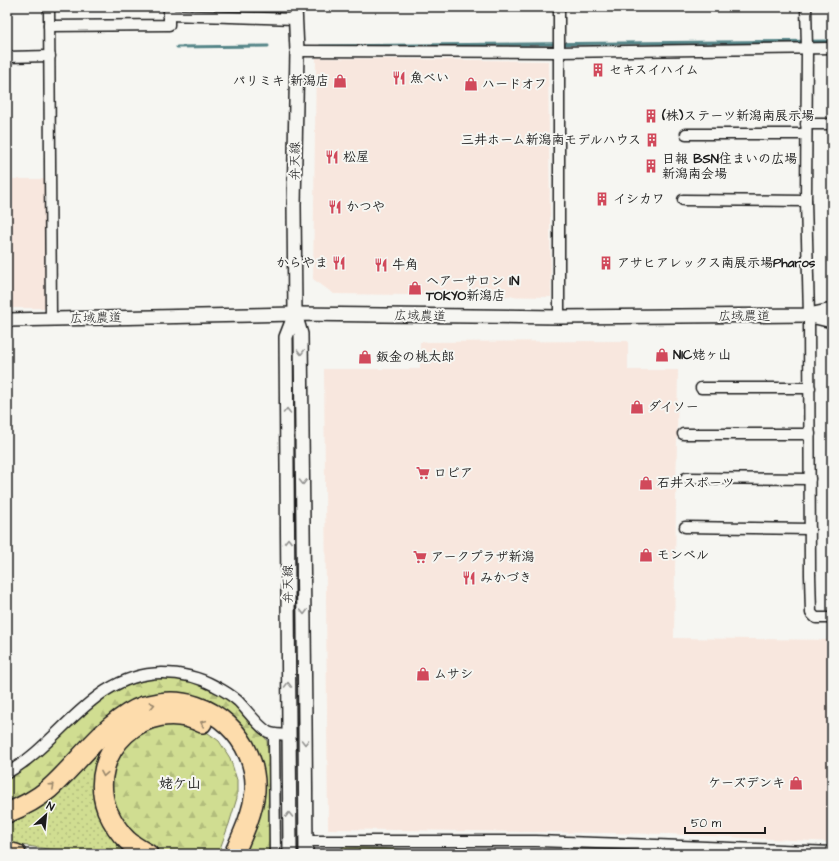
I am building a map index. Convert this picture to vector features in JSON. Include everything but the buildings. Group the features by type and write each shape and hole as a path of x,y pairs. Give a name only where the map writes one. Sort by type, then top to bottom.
{"highway":[{"path":"7,813 28,803 48,790 111,727 127,715 144,706 161,703 193,705 216,715 235,732 243,743 252,766 255,791 253,805 244,832 234,854"},
{"path":"148,854 128,841 118,830 110,816 104,802 102,788 103,774 107,760 113,748 122,737 145,721 158,717 173,716 198,720 210,726 230,745 241,769 243,782 240,808 220,854"},
{"path":"7,852 16,854"}],"street":[{"path":"49,7 51,319"},
{"path":"558,317 559,7"},
{"path":"806,7 806,201 810,388 811,613 816,618 832,618"},
{"path":"49,26 169,25 169,11 295,13"},
{"name":"弁天線","path":"295,13 297,51 294,204 295,314 301,334 306,848"},
{"path":"297,51 807,43 832,48"},
{"path":"7,56 50,56"},
{"path":"686,134 806,129 832,124"},
{"path":"683,200 806,201"},
{"name":"広域農道","path":"7,320 295,314 558,317 809,316 832,310"},
{"name":"弁天線","path":"290,854 286,337 295,314"},
{"path":"809,316 832,321"},
{"path":"701,388 810,388"},
{"path":"684,434 810,434"},
{"path":"686,478 810,478"},
{"path":"685,527 810,529"},
{"path":"7,773 28,760 96,696 125,680 154,673 186,675 212,684 238,701 268,732 288,735"},
{"path":"274,734 275,854"},
{"path":"306,848 536,841 832,852"}],"shaded area":[{"path":"316,58 548,61 551,297 334,294 313,279"},
{"path":"7,179 45,179 46,308 7,308"},
{"path":"628,341 628,370 678,370 674,638 832,640 832,842 668,834 328,829 324,369 420,369 420,342"}],"green space":[{"path":"185,673 222,693 261,729 267,741 270,776 269,854 243,854 259,817 236,721 224,710 208,701 189,695 163,693 121,707 43,783 7,803 7,776 22,766 27,768 90,708 112,690 132,681 139,681 149,675"},
{"path":"185,723 204,730 219,741 230,758 237,780 237,798 218,854 160,854 143,846 119,821 108,788 118,751 148,727"},
{"path":"102,746 106,748 133,854 82,854 7,843 7,819"},
{"path":"343,847 513,854 336,854"}],"waterway":[{"path":"320,46 832,41"},
{"path":"177,47 268,46"}],"place":[{"name":"セキスイハイム","path":"598,70"},
{"name":"魚べい","path":"399,78"},
{"name":"パリミキ 新潟店","path":"340,81"},
{"name":"ハードオフ","path":"471,84"},
{"name":"(株)ステーツ新潟南展示場","path":"651,116"},
{"name":"三井ホーム新潟南モデルハウス","path":"652,140"},
{"name":"松屋","path":"332,157"},
{"name":"日報 BSN住まいの広場 新潟南会場","path":"651,166"},
{"name":"イシカワ","path":"602,199"},
{"name":"かつや","path":"335,207"},
{"name":"からやま","path":"339,263"},
{"name":"アサヒアレックス南展示場Pharos","path":"606,263"},
{"name":"牛角","path":"381,265"},
{"name":"ヘアーサロン IN TOKYO新潟店","path":"415,288"},
{"name":"NIC姥ヶ山","path":"662,355"},
{"name":"鈑金の桃太郎","path":"365,357"},
{"name":"ダイソー","path":"637,407"},
{"name":"ロピア","path":"423,473"},
{"name":"石井スポーツ","path":"646,483"},
{"name":"モンベル","path":"646,555"},
{"name":"アークプラザ新潟","path":"420,557"},
{"name":"みかづき","path":"469,578"},
{"name":"ムサシ","path":"423,674"},
{"name":"ケーズデンキ","path":"796,783"}],"district":[{"name":"姥ケ山","path":"180,784"}]}
